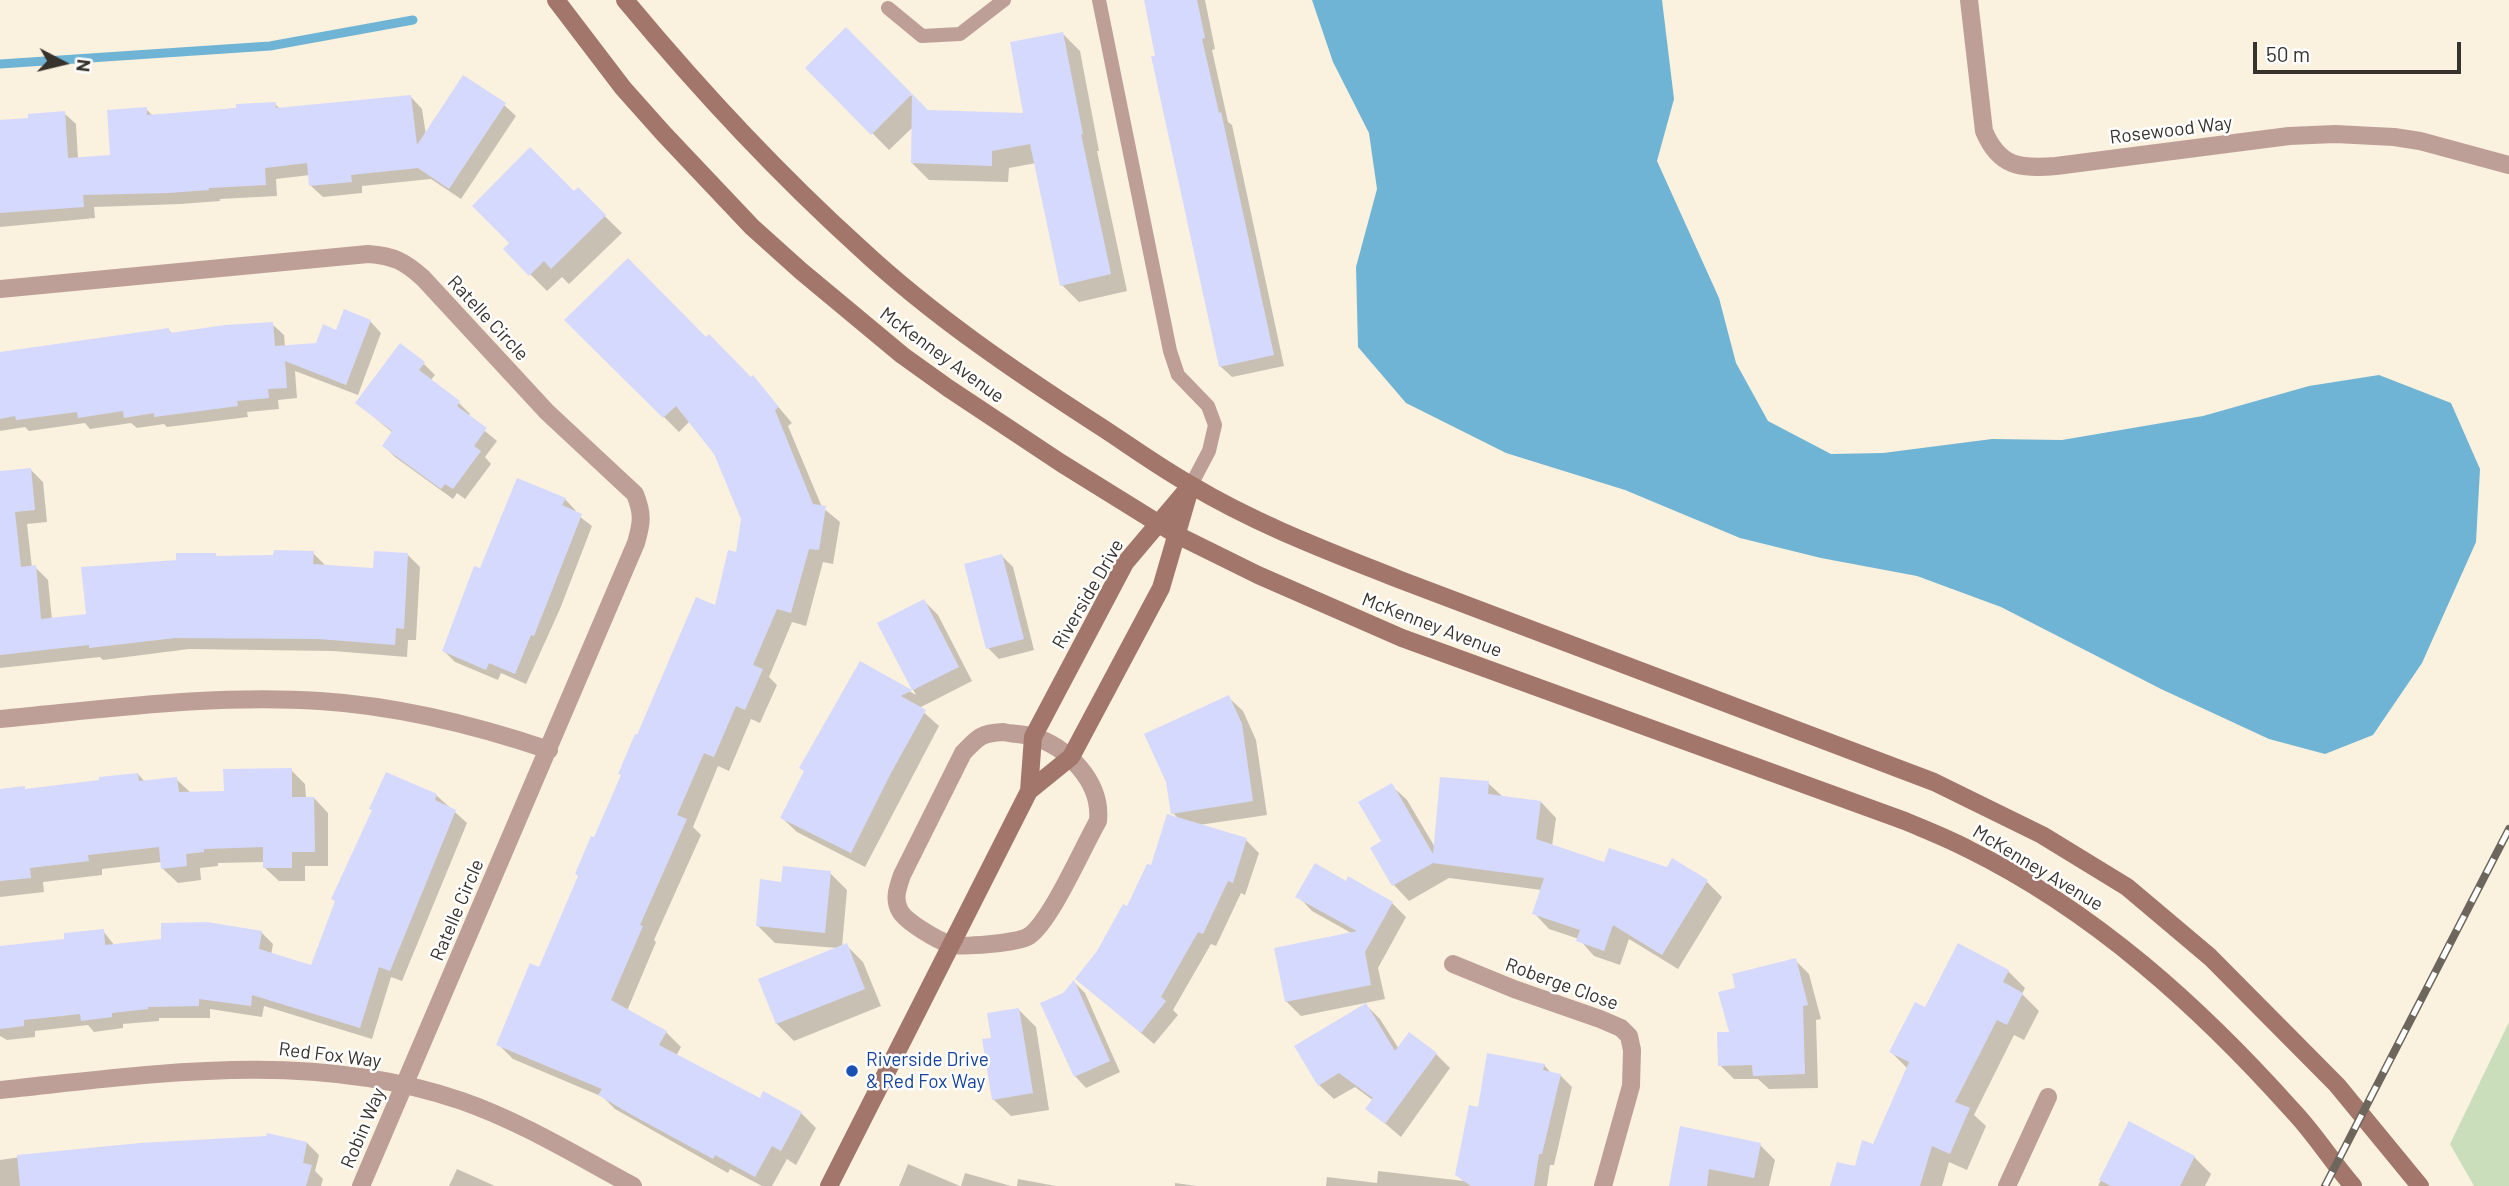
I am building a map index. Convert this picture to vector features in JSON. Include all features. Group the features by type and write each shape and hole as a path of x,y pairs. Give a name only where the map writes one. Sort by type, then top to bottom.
{"main road":[{"name":"McKenney Avenue","path":"556,0 623,88 752,227 902,355 1061,463 1177,535 1258,575 1402,638 1905,821 1968,849 2015,874 2098,928 2180,994 2295,1112 2353,1186"},
{"name":"McKenney Avenue","path":"625,0 683,70 767,160 862,251 1007,365 1191,485 1278,529 1351,560 1934,782 2042,835 2127,887 2210,957 2337,1085 2420,1186"},
{"name":"Riverside Drive","path":"829,1186 1029,791 1033,737 1125,563 1191,485"},
{"name":"Riverside Drive","path":"1029,791 1071,757 1161,588 1191,485"}],"street":[{"name":"Rosewood Way","path":"1969,0 1984,131 1991,148 2003,160 2015,164 2034,168 2056,166 2289,136 2335,134 2420,141 2509,165"},
{"name":"Ratelle Circle","path":"0,289 368,254 387,255 401,260 413,270 547,412 635,494 642,511 636,543 403,1086"},
{"path":"0,719 207,700 321,701 438,717 493,731 549,750"},
{"path":"1003,732 1033,737 1071,757 1094,788 1100,806 1098,821 1042,925 1027,938 1009,943 951,945 909,921 899,910 896,893 902,875 963,753 975,740 986,733 1003,732"},
{"name":"Roberge Close","path":"1453,964 1600,1019 1620,1028 1629,1036 1632,1050 1631,1086 1604,1186"},
{"name":"Red Fox Way","path":"0,1090 186,1071 239,1068 308,1070 403,1086 461,1101 516,1123 633,1186"},
{"name":"Robin Way","path":"361,1186 403,1086"},
{"path":"2007,1186 2048,1097"}],"lane":[{"path":"888,8 922,36 946,35 960,34 1004,0"},
{"path":"1099,0 1170,351 1178,375 1208,406 1215,425 1209,451 1191,485"}],"green space":[{"path":"2509,1022 2509,1186 2474,1186 2450,1144"}],"water":[{"path":"1312,0 1662,0 1674,99 1657,161 1719,298 1736,363 1768,421 1831,454 1883,453 1992,439 2062,440 2203,416 2309,386 2379,375 2451,403 2480,469 2476,542 2422,663 2373,735 2325,754 2269,739 2161,689 2001,607 1917,576 1821,558 1740,538 1625,490 1506,453 1406,403 1358,347 1356,267 1377,189 1369,133 1333,62"}],"building":[{"path":"1144,0 1197,0 1205,38 1202,39 1219,113 1221,112 1274,355 1219,367 1151,56 1155,56"},
{"path":"846,27 928,110 1023,113 1010,42 1063,32 1081,134 1111,274 1060,286 1030,144 992,151 992,166 911,163 912,94 871,135 805,68"},
{"path":"463,75 506,103 449,189 418,168 351,175 352,182 309,186 307,163 265,168 266,185 168,193 83,195 84,207 0,213 0,120 28,118 28,114 65,111 68,158 110,155 107,110 147,107 147,115 236,108 236,104 276,102 276,108 411,95 417,145"},
{"path":"530,147 574,191 578,187 606,215 551,269 544,261 529,276 503,249 509,243 472,206"},
{"path":"628,258 706,337 709,334 751,377 753,375 779,407 775,410 813,504 826,506 819,550 809,549 791,613 777,609 753,665 763,669 745,710 736,706 714,757 704,753 677,815 687,819 640,925 643,926 611,1000 667,1031 659,1045 760,1098 763,1091 802,1112 781,1151 772,1146 755,1177 715,1155 713,1159 632,1115 598,1095 602,1089 496,1045 530,963 539,967 578,876 575,874 591,836 594,837 621,775 618,774 635,734 637,735 696,597 715,605 728,550 736,552 741,519 714,454 676,406 663,418 564,320"},
{"path":"344,309 371,320 346,385 285,361 287,388 268,389 269,398 237,401 238,406 154,417 154,413 124,418 123,411 78,418 77,412 16,420 15,416 0,419 0,352 169,328 170,333 225,325 273,322 275,346 316,343 323,324 336,330"},
{"path":"400,343 425,362 419,370 460,401 457,406 487,428 474,446 481,451 453,489 445,484 441,489 382,446 392,431 355,403"},
{"path":"31,468 35,510 15,512 21,567 36,565 41,619 86,614 81,567 176,560 176,553 216,553 216,556 273,555 274,550 314,551 313,564 373,568 374,551 408,553 404,629 396,628 395,645 319,639 175,638 0,655 0,471"},
{"path":"517,478 566,498 562,505 582,514 534,636 531,635 515,674 489,663 486,670 442,651 474,566 480,568"},
{"path":"1002,554 1024,639 986,649 964,564"},
{"path":"924,599 959,667 901,696 926,710 851,853 780,818 804,771 799,768 860,661 912,690 877,623"},
{"path":"1229,695 1242,724 1253,801 1171,814 1166,782 1144,734"},
{"path":"292,768 292,797 314,797 315,852 292,852 292,868 263,868 263,847 204,849 204,852 186,854 187,866 161,869 159,847 88,855 89,861 30,868 31,878 0,881 0,789 25,786 25,789 138,773 139,781 177,777 179,792 224,791 223,769"},
{"path":"386,772 437,794 435,800 456,810 390,971 379,967 360,1028 252,995 251,1006 199,999 199,1006 148,1007 112,1013 112,1017 81,1021 80,1014 24,1020 24,1026 0,1029 0,946 64,939 64,933 104,929 105,945 161,939 161,923 207,922 262,931 259,949 311,965 335,901 331,899 372,810 369,809"},
{"path":"1440,777 1489,781 1488,794 1541,801 1536,839 1604,862 1609,848 1667,867 1672,858 1708,880 1662,955 1613,925 1604,951 1576,941 1580,930 1532,914 1544,878 1433,863 1392,886 1370,848 1381,841 1358,802 1392,783 1433,854"},
{"path":"1167,814 1247,838 1233,883 1228,881 1203,934 1198,932 1161,997 1166,1001 1141,1033 1075,979 1097,951 1123,904 1127,906 1147,864 1151,865"},
{"path":"1315,863 1346,881 1348,876 1393,902 1365,952 1371,985 1285,1002 1274,948 1357,931 1295,897"},
{"path":"783,866 831,871 825,933 756,926 760,879 781,882"},
{"path":"847,943 865,989 776,1024 758,979"},
{"path":"1958,943 2009,970 2003,982 2023,993 2007,1025 1997,1020 1955,1102 1970,1108 1950,1154 1932,1146 1920,1186 1830,1186 1837,1162 1855,1166 1862,1140 1873,1144 1909,1062 1889,1052 1915,1002 1925,1007"},
{"path":"1796,958 1808,1005 1803,1006 1805,1074 1753,1076 1752,1065 1718,1066 1717,1032 1729,1032 1718,992 1735,988 1732,974"},
{"path":"1074,980 1110,1061 1074,1077 1040,1003 1063,993"},
{"path":"1366,1003 1395,1051 1409,1032 1437,1053 1385,1124 1365,1109 1373,1098 1339,1073 1318,1086 1294,1046"},
{"path":"1019,1008 1033,1093 992,1100 982,1039 991,1038 987,1013"},
{"path":"1487,1053 1545,1064 1543,1070 1561,1074 1542,1154 1539,1154 1534,1186 1471,1186 1455,1175 1469,1105 1478,1107"},
{"path":"2129,1121 2195,1156 2180,1186 2111,1186 2099,1180"},
{"path":"1680,1126 1761,1143 1754,1178 1709,1169 1707,1186 1669,1186"},
{"path":"267,1133 307,1142 303,1163 312,1165 306,1186 20,1186 17,1155 140,1143 266,1136"}],"waterway":[{"path":"0,64 270,46 413,20"}],"railway":[{"path":"2325,1186 2509,829"}],"place":[{"name":"Riverside Drive & Red Fox Way","path":"852,1071"}]}
